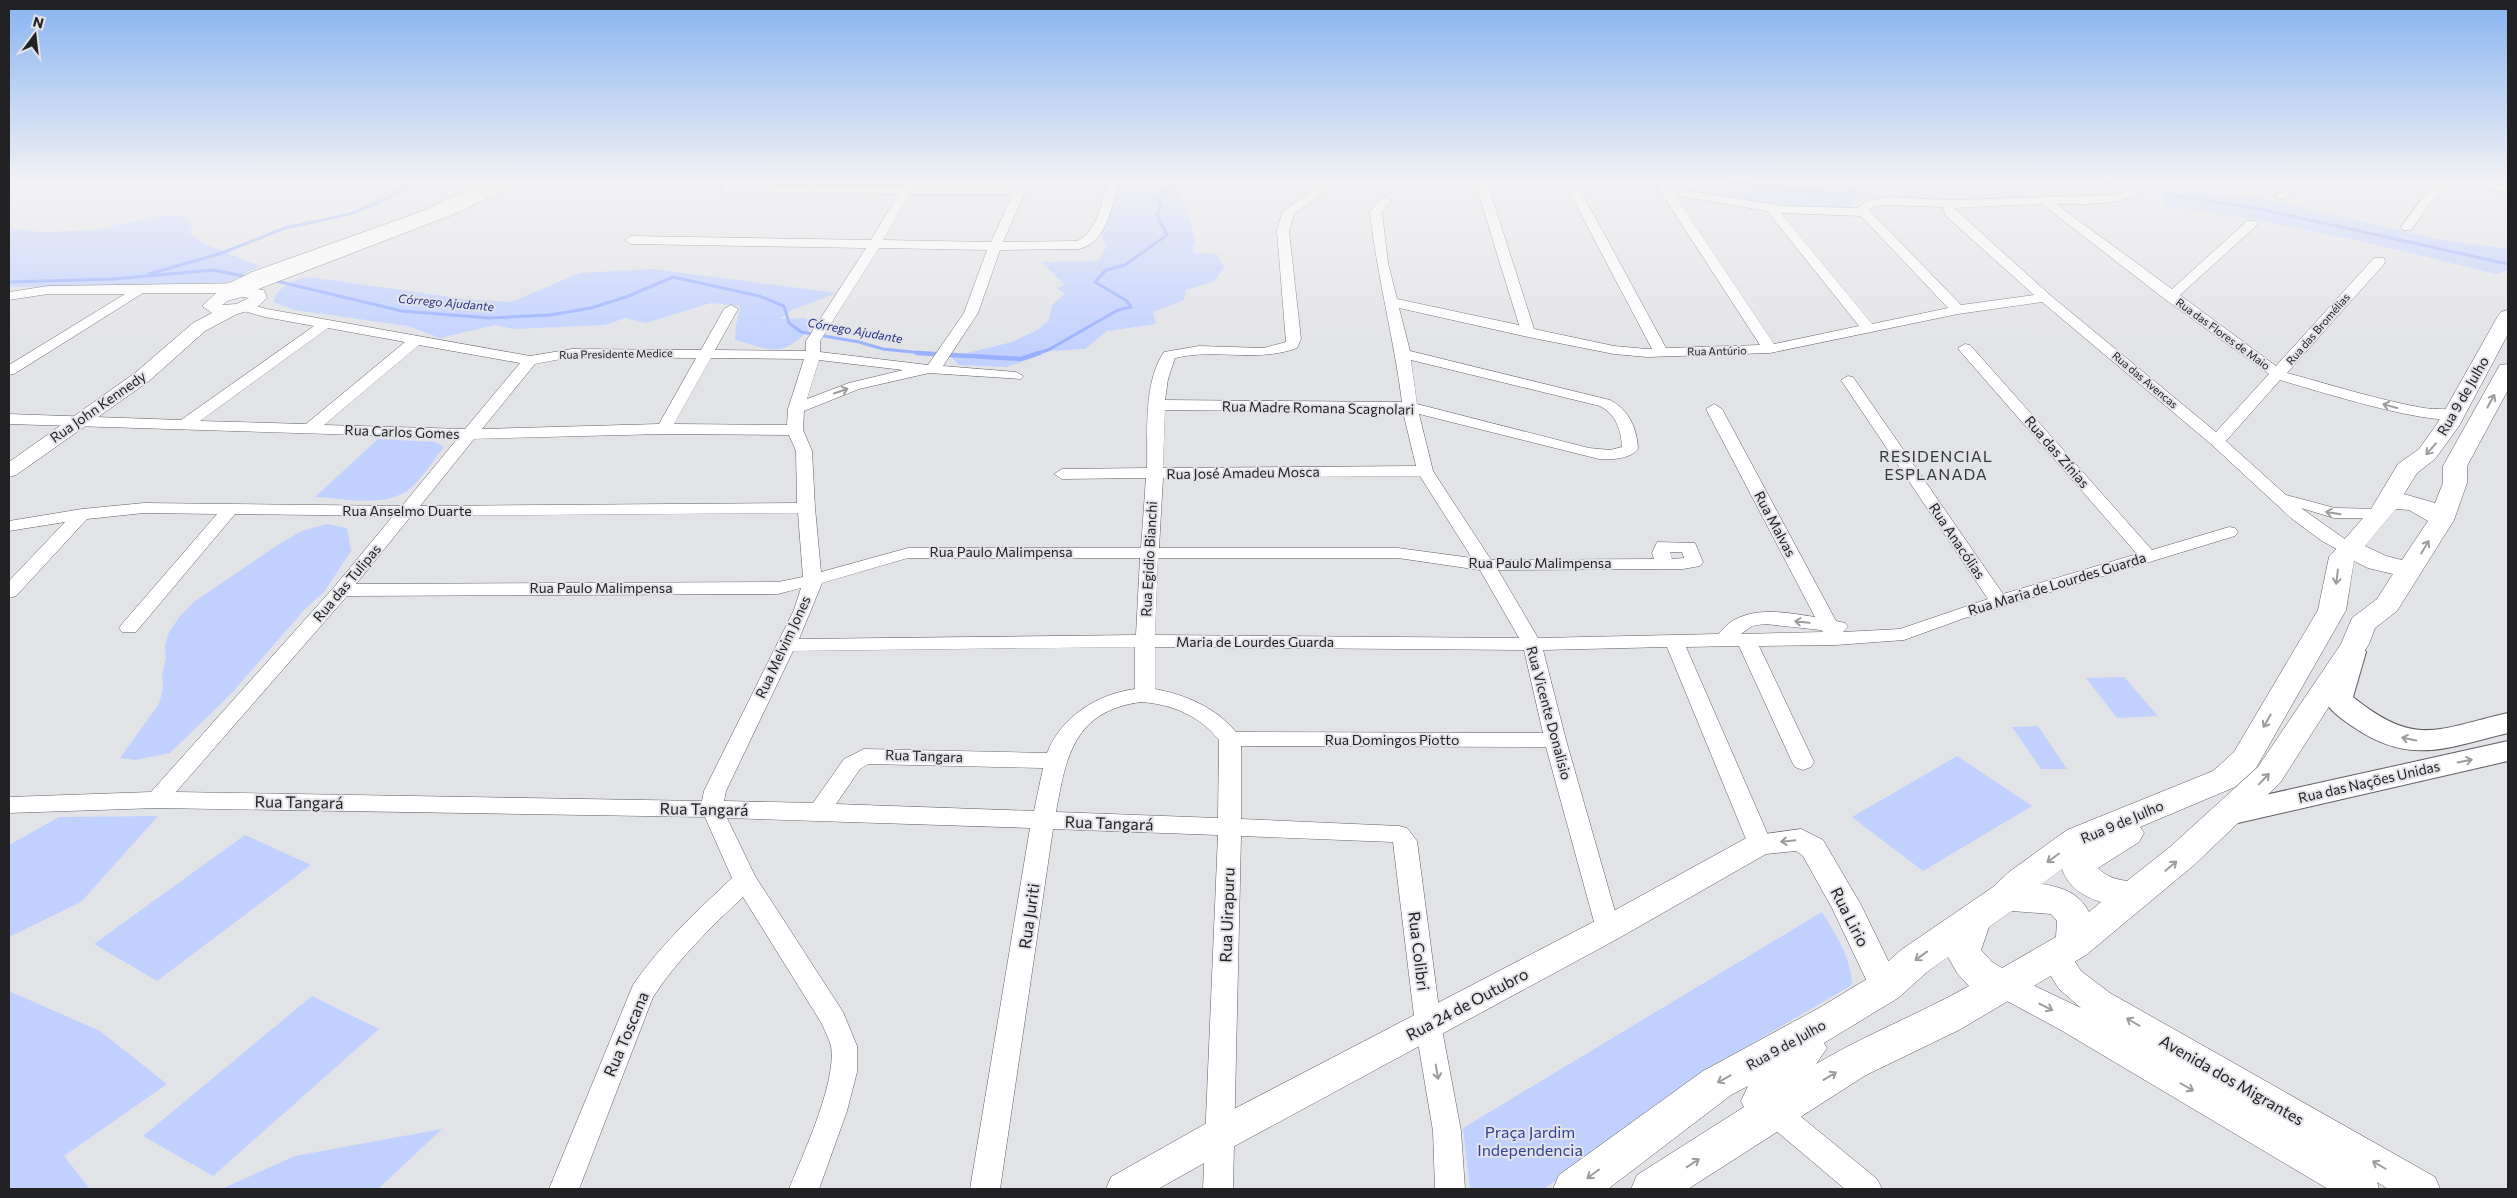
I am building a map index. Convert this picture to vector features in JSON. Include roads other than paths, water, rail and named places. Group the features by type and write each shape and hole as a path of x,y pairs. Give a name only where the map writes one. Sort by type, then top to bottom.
{"main road":[{"name":"Rua 9 de Julho","path":"1574,1189 1717,1083 1833,1019 1884,987 1914,961 1990,907 2021,881 2079,839 2224,779 2244,760 2332,610 2342,558 2384,508 2402,476 2434,446 2456,415 2508,316"},
{"name":"Rua 9 de Julho","path":"1652,1189 1772,1111 1852,1062 1945,1019 2003,984 2064,951 2134,896 2229,814 2269,775 2355,644 2362,624 2387,605 2411,570 2442,520 2455,483 2455,466 2508,370"},
{"path":"2384,508 2415,502 2430,509 2442,520"},
{"path":"2350,549 2378,562 2411,570"},
{"name":"Rua das Nações Unidas","path":"2355,644 2338,700 2372,726 2400,737 2417,741 2433,741 2508,722"},
{"name":"Rua das Nações Unidas","path":"2229,814 2508,751"},
{"path":"2134,896 2095,887 2079,870 2082,862 2122,835 2214,796 2224,779"},
{"path":"2003,984 1989,981 1969,964 1963,950 1990,907 2048,899 2056,901 2072,910 2075,921 2064,951"},
{"path":"1772,1111 1761,1100 1772,1077 1797,1054 1827,1035 1833,1019"}],"street":[{"name":"Rua John Kennedy","path":"9,470 142,377 244,289 369,238"},
{"path":"13,295 48,290 244,289 378,238"},
{"path":"795,419 815,343 878,238"},
{"path":"795,419 854,386 940,360 971,314 999,238"},
{"path":"631,240 1075,246 1088,242 1092,238"},
{"name":"Rua Egidio Bianchi","path":"1146,695 1144,641 1148,552 1161,373 1169,355 1188,351 1272,350 1292,345 1294,339 1284,238"},
{"name":"Rua Vicente Donalisio","path":"1379,238 1390,302 1403,354 1410,407 1425,471 1486,565 1532,644 1555,740 1608,930"},
{"path":"1499,238 1528,332"},
{"path":"1600,238 1661,352"},
{"path":"1697,238 1770,349"},
{"path":"1795,238 1868,328"},
{"path":"1889,238 1958,310"},
{"name":"Rua das Avencas","path":"1978,238 2045,298 2217,442 2270,491 2328,537 2350,549"},
{"name":"Rua das Flores de Maio","path":"2093,238 2279,375 2408,410 2456,415"},
{"path":"2171,297 2235,238"},
{"name":"Rua das Bromélias","path":"2217,442 2279,375 2379,261"},
{"path":"244,289 295,269"},
{"name":"Rua Presidente Medice","path":"244,289 265,314 327,323 530,360 547,355 572,352 707,353 815,343 940,360 1016,376"},
{"path":"9,371 139,290"},
{"name":"Rua Antúrio","path":"1390,302 1630,353 1770,349 1958,310 2045,298"},
{"path":"664,429 731,310"},
{"path":"185,424 327,323"},
{"path":"308,430 416,340"},
{"name":"Rua das Zínias","path":"1965,348 2148,556"},
{"name":"Rua Madre Romana Scagnolari","path":"1158,405 1410,407 1604,456 1621,454 1630,449 1624,418 1616,408 1584,396 1403,354"},
{"name":"Rua das Tulipas","path":"157,800 342,590 530,360"},
{"name":"Rua Anacólias","path":"1848,380 1999,602"},
{"name":"Rua Malvas","path":"1714,409 1832,632"},
{"name":"Rua Carlos Gomes","path":"9,418 308,430 469,434 664,429 795,419"},
{"name":"Rua Melvim Jones","path":"712,809 715,791 803,610 813,582 806,508 804,451 795,419"},
{"name":"Rua José Amadeu Mosca","path":"1062,474 1425,471"},
{"path":"2270,491 2295,503 2334,514 2384,508"},
{"name":"Rua Anselmo Duarte","path":"9,526 82,514 144,508 406,511 806,508"},
{"path":"129,628 230,508"},
{"path":"9,592 82,514"},
{"name":"Rua Maria de Lourdes Guarda","path":"1724,640 1742,623 1752,619 1832,632 1884,637 1904,634 1999,602 2229,532"},
{"name":"Rua Paulo Malimpensa","path":"342,590 778,588 813,582 853,567 908,553 1398,553 1486,565 1664,563"},
{"name":"Rua Maria de Lourdes Guarda","path":"1724,640 1832,632"},
{"path":"1746,639 1803,762"},
{"name":"Maria de Lourdes Guarda","path":"786,645 1144,641 1532,644 1724,640"},
{"path":"1674,641 1760,844"},
{"path":"1146,695 1189,706 1210,719 1230,739"},
{"name":"Rua Juriti","path":"985,1189 1044,820 1056,761 1066,738 1084,718 1111,701 1146,695"},
{"name":"Rua Domingos Piotto","path":"1230,739 1555,740"},
{"name":"Rua Uirapuru","path":"1218,1189 1218,1136 1231,828 1230,739"},
{"name":"Rua Tangara","path":"819,811 852,764 864,756 1056,761"},
{"name":"Rua Tangará","path":"9,805 157,800 819,811 1399,834"},
{"path":"712,809 745,880 834,1020 844,1046 844,1072 804,1189"},
{"name":"Rua Colibri","path":"1399,834 1405,841 1428,1024 1447,1131 1450,1189"},
{"name":"Rua 24 de Outubro","path":"1124,1189 1218,1136 1608,930 1760,844 1800,840 1813,848"},
{"name":"Rua Lirio","path":"1813,848 1846,904 1884,987"},
{"name":"Rua Toscana","path":"564,1189 642,993 662,963 687,935 745,880"},
{"name":"Avenida dos Migrantes","path":"2064,951 2070,980 2098,1003 2422,1189"},
{"name":"Avenida dos Migrantes","path":"2003,984 2071,1019 2361,1189"},
{"path":"1772,1111 1866,1189"}],"waterway":[{"path":"149,274 222,253 260,238"},
{"name":"Córrego Ajudante","path":"1035,354 1048,350 1118,310 1131,307 1127,301 1095,282 1106,270 1125,265 1163,238"},
{"path":"2390,238 2508,264"},
{"name":"Córrego Ajudante","path":"9,282 114,279 213,270 248,277"},
{"name":"Córrego Ajudante","path":"272,280 402,311 490,318 550,315 591,308 626,297 673,277 759,296 784,306 789,323 801,332 859,342 883,349 927,354"},
{"name":"Córrego Ajudante","path":"917,353 927,354"},
{"name":"Córrego Ajudante","path":"927,354 1021,359 1039,353"},
{"name":"Córrego Ajudante","path":"927,354 931,354"}],"district":[{"name":"RESIDENCIAL ESPLANADA","path":"1936,465"}],"park label":[{"name":"Praça Jardim Independencia","path":"1530,1141"}]}
